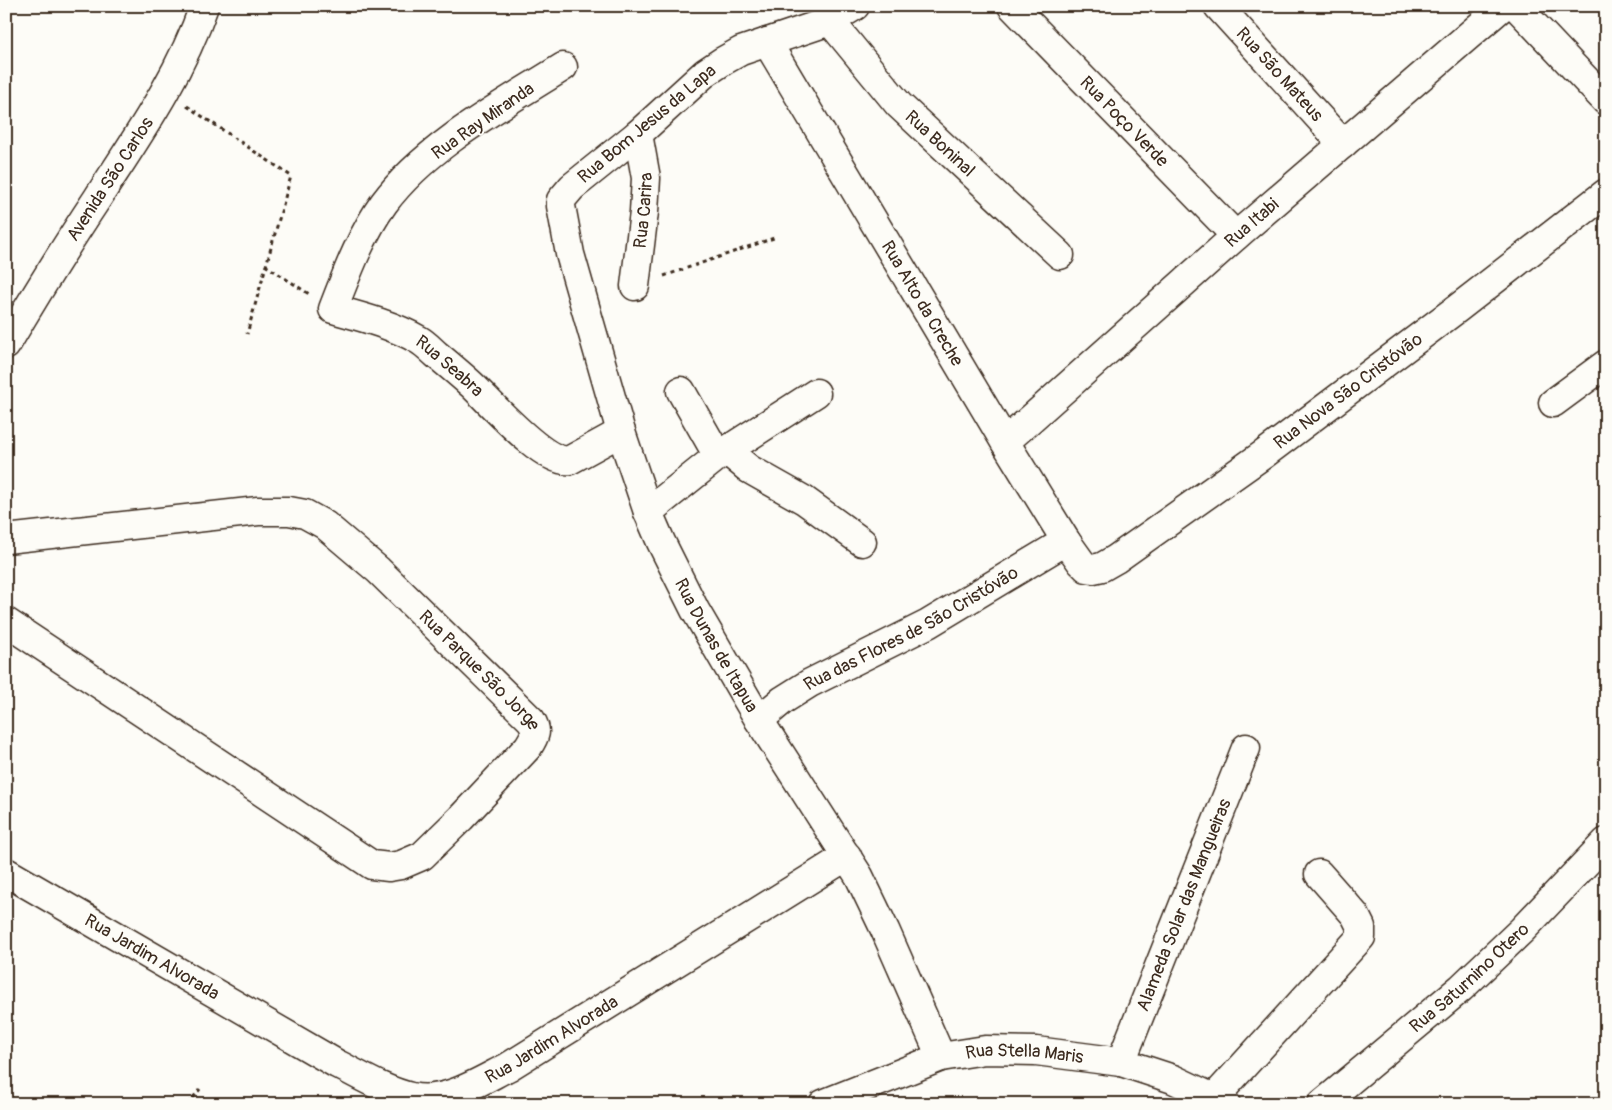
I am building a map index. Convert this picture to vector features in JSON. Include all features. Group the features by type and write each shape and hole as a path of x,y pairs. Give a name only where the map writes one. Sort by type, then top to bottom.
{"street":[{"name":"Avenida São Carlos","path":"6,345 56,263 166,92 196,32 204,6"},
{"name":"Rua Bom Jesus da Lapa","path":"561,206 561,200 572,187 638,134 705,73 741,51 830,21 855,6"},
{"name":"Rua Poço Verde","path":"1012,6 1236,236"},
{"name":"Rua São Mateus","path":"1218,6 1343,144"},
{"name":"Rua Itabi","path":"1005,442 1236,236 1502,6"},
{"path":"1516,6 1606,101"},
{"name":"Rua Boninal","path":"830,21 899,105 1060,255"},
{"name":"Rua Alto da Creche","path":"768,42 1005,442 1073,552"},
{"name":"Rua Ray Miranda","path":"333,309 346,274 363,239 384,203 410,174 451,139 563,66"},
{"name":"Rua Carira","path":"635,286 646,178 638,134"},
{"name":"Rua Nova São Cristóvão","path":"1073,552 1087,568 1093,569 1102,567 1116,559 1264,454 1458,308 1606,193"},
{"name":"Rua Dunas de Itapua","path":"561,206 570,254 621,432 648,512 661,542 695,610 758,720 859,876 942,1057"},
{"name":"Rua Seabra","path":"333,309 392,328 420,341 472,385 522,435 540,449 560,460 570,460 621,432"},
{"path":"1553,403 1606,364"},
{"path":"681,391 722,453 804,500 862,542"},
{"path":"648,512 722,453 816,394"},
{"name":"Rua Parque São Jorge","path":"6,539 258,511 289,511 305,514 325,525 378,570 531,720 536,729 536,735 528,747 422,856 401,865 388,867 372,866 6,622"},
{"name":"Rua das Flores de São Cristóvão","path":"758,720 782,700 810,683 1073,552"},
{"name":"Alameda Solar das Mangueiras","path":"1120,1062 1246,748"},
{"name":"Rua Saturnino Otero","path":"1322,1104 1461,988 1522,930 1606,842"},
{"name":"Rua Jardim Alvorada","path":"6,872 337,1064 387,1089 412,1098 432,1098 449,1095 508,1067 847,856"},
{"path":"1220,1101 1361,937 1362,930 1359,921 1319,874"},
{"name":"Rua Stella Maris","path":"823,1104 942,1057 985,1050 1036,1051 1120,1062 1173,1079 1220,1101"}],"path":[{"path":"166,92 291,176 247,334"},
{"path":"635,286 774,238"},
{"path":"266,265 333,309"},
{"path":"188,1104 200,1089"}]}
